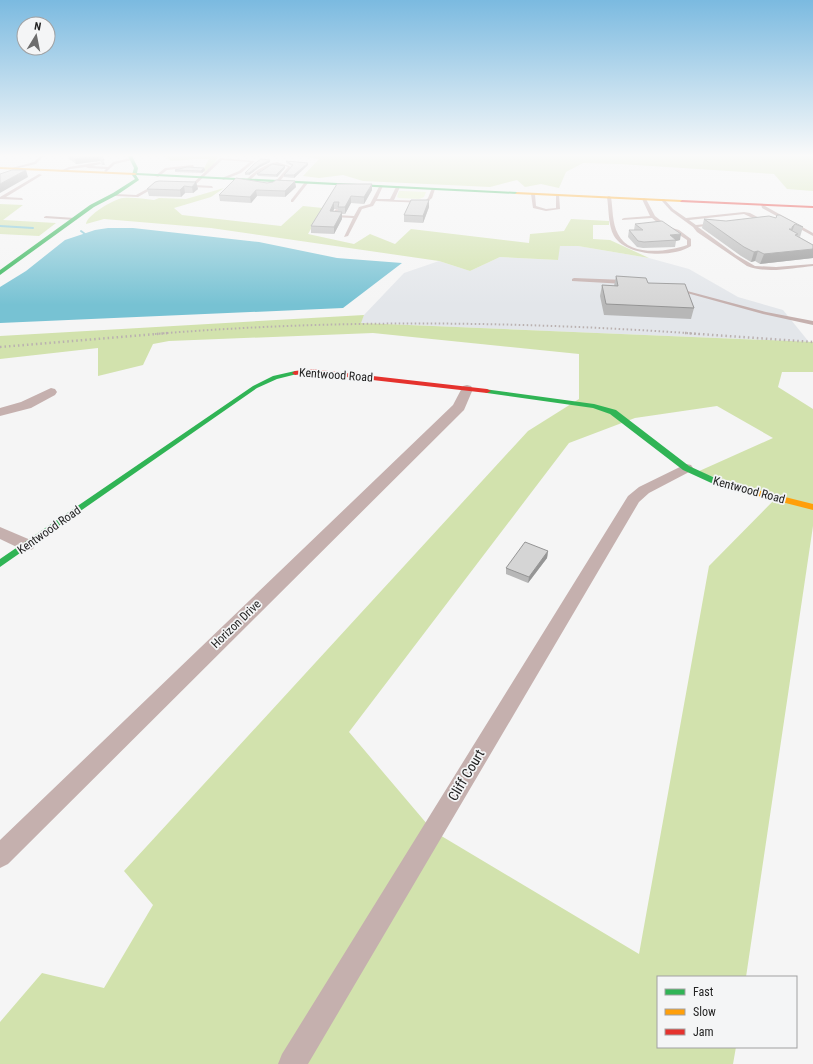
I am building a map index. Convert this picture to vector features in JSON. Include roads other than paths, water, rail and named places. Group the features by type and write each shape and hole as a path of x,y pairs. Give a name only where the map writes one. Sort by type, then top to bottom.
{"main road":[{"path":"3,270 92,206"},
{"path":"779,206 813,207"},
{"name":"Kentwood Road","path":"0,564 255,387 275,376 296,372 311,371 580,403 613,412 686,468 723,485 813,507"}],"street":[{"name":"Horizon Drive","path":"0,856 459,407 467,389"},
{"path":"0,412 26,405 51,392"},
{"name":"Cliff Court","path":"292,1064 633,500 644,490 686,468"},
{"path":"0,532 27,545"}],"lane":[{"path":"346,236 360,208 369,206"},
{"path":"534,206 534,207 546,210 558,209 558,206"},
{"path":"610,206 613,229 622,244 648,252 673,251 689,246 690,240 677,231 667,228 653,217 647,206"},
{"path":"668,206 719,245 754,267 775,268 813,265"},
{"path":"762,206 813,235"},
{"path":"337,210 333,216 355,217"},
{"path":"684,219 744,213 771,225"},
{"path":"46,217 75,219"},
{"path":"624,218 653,217"},
{"path":"774,218 782,218"},
{"path":"752,220 767,219"},
{"path":"695,226 716,224"},
{"path":"574,280 630,282"},
{"path":"675,288 765,313 813,324"}],"water":[{"path":"108,228 133,228 259,242 337,258 402,263 343,308 0,323 0,287 26,271 65,240 95,230"}],"waterway":[{"path":"0,226 33,228"},
{"path":"81,231 85,234"}],"railway":[{"path":"164,333 223,329 359,324 496,324 564,326 695,334"},
{"path":"0,347 164,333"},
{"path":"155,334 164,333"},
{"path":"164,333 168,333"},
{"path":"685,333 695,334"},
{"path":"695,334 700,334"},
{"path":"695,334 813,342"}]}
